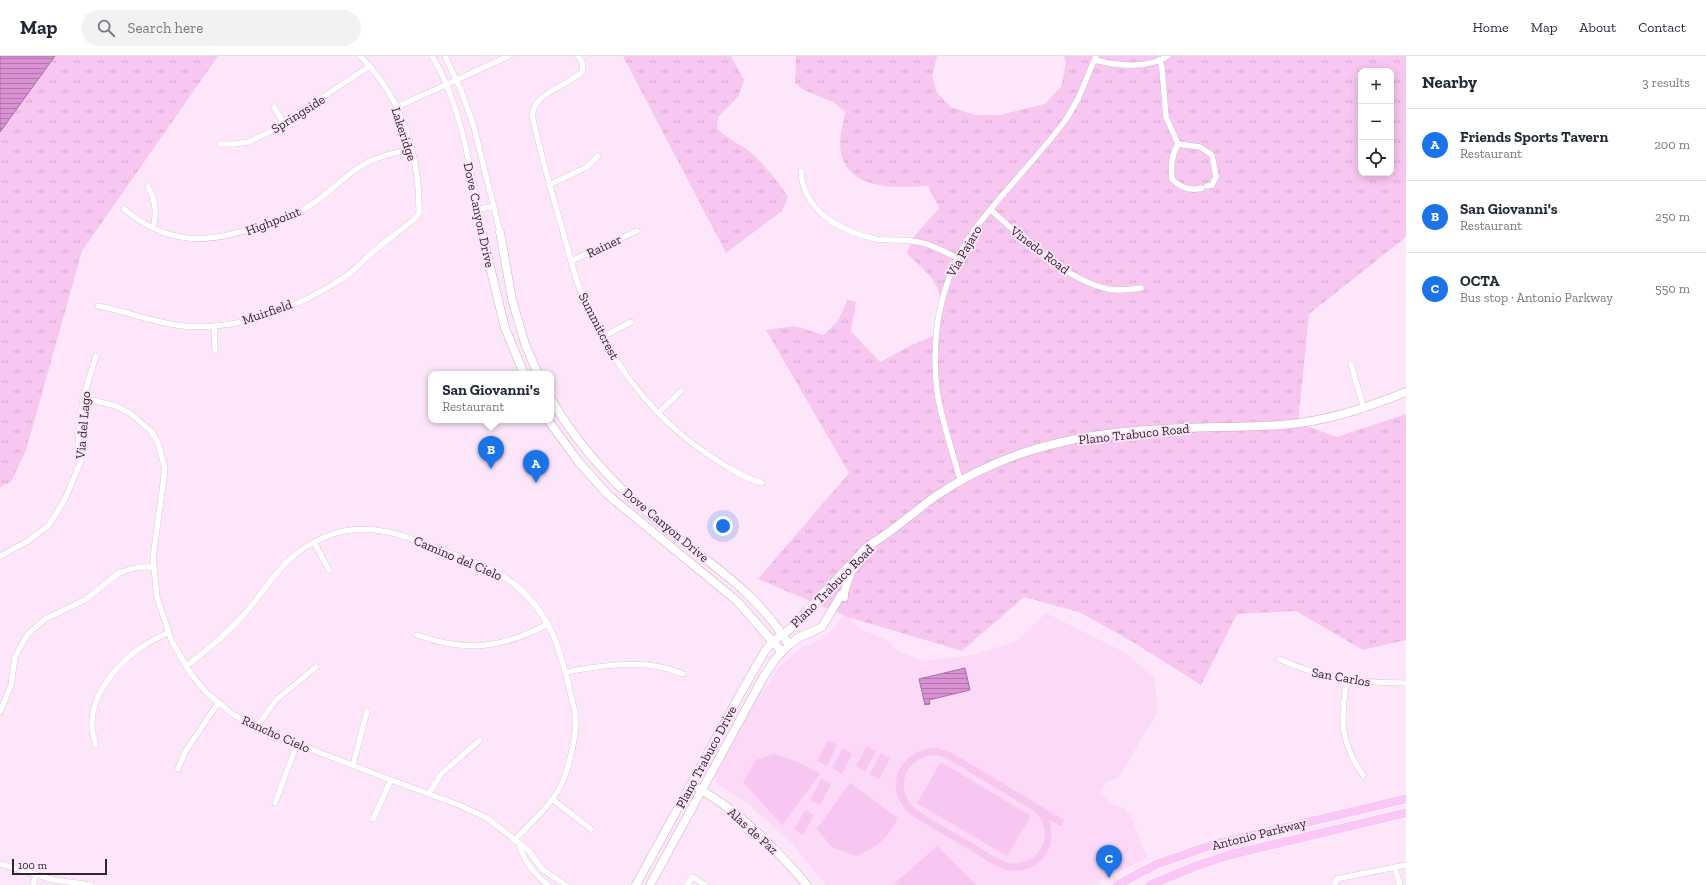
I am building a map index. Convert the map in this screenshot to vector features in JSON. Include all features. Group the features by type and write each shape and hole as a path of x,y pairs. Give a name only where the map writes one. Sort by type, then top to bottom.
{"main road":[{"name":"Antonio Parkway","path":"1117,885 1157,864 1215,844 1406,799"},
{"name":"Antonio Parkway","path":"1150,885 1196,866 1229,855 1406,813"}],"street":[{"name":"Lakeridge","path":"360,56 370,66 386,88 397,107 412,149 418,182 419,205 419,214 413,220"},
{"name":"Dove Canyon Drive","path":"432,56 446,85 460,125 482,234 506,328 523,371"},
{"name":"Dove Canyon Drive","path":"445,56 457,80 474,127 492,207 500,232 512,299 525,344 537,371"},
{"path":"397,107 509,56"},
{"name":"Summitcrest","path":"578,56 582,62 582,70 576,77 542,98 534,106 532,114 544,169 571,261 586,305 616,361 658,413 690,442 744,477 762,483"},
{"path":"1095,58 1125,65 1160,61 1168,56"},
{"name":"Via Pajaro","path":"961,480 937,392 934,355 936,328 947,281 957,258 978,224 1067,118 1095,58"},
{"path":"1160,61 1162,68 1166,117 1178,144 1173,155 1171,165 1172,179 1176,184 1186,188 1212,185 1216,177 1212,155 1200,147 1178,144"},
{"name":"Springside","path":"220,144 249,142 284,124 370,66"},
{"path":"274,107 284,124"},
{"name":"Highpoint","path":"124,209 140,222 169,234 198,239 215,239 233,235 304,209 325,196 359,167 383,156 412,149"},
{"path":"549,185 586,167 598,156"},
{"path":"801,171 802,184 805,194 820,211 840,227 859,235 876,239 918,242 957,258"},
{"path":"148,187 154,197 155,219 153,228"},
{"path":"478,209 492,207"},
{"name":"Vinedo Road","path":"990,210 1048,259 1071,274 1116,290 1141,288"},
{"name":"Muirfield","path":"98,306 115,309 164,324 201,327 241,322 267,315 316,293 342,279 413,220"},
{"name":"Rainer","path":"571,261 637,231"},
{"path":"602,337 631,322"},
{"path":"214,326 215,350"},
{"name":"Via del Lago","path":"0,556 28,541 49,525 65,498 81,461 78,444 83,398 96,356"},
{"path":"1351,364 1364,409"},
{"path":"658,413 681,391"},
{"name":"Plano Trabuco Road","path":"789,645 798,638 816,632 826,622 841,595 844,593 852,572 883,538 935,496 961,480 1020,454 1058,443 1092,436 1182,429 1299,423 1364,409 1406,392"},
{"name":"Rancho Cielo","path":"83,398 116,406 130,413 151,431 158,442 165,469 153,567 156,597 168,632 186,666 203,689 218,703 256,728 459,805 487,818 529,851 543,870 559,883 566,885"},
{"name":"Dove Canyon Drive","path":"554,403 584,447 612,478 672,533 745,590 760,605 789,645"},
{"name":"Dove Canyon Drive","path":"550,423 578,461 608,495 737,601 782,652"},
{"name":"Camino del Cielo","path":"186,666 217,643 239,620 278,570 293,555 314,542 335,533 362,530 383,530 408,537 503,576 528,596 548,624 559,647 576,720 574,743 564,778 552,799 516,842"},
{"name":"Plano Trabuco Road","path":"782,634 802,616 868,546 883,538"},
{"path":"314,542 329,570"},
{"path":"0,712 11,685 15,657 27,635 45,619 85,600 120,573 138,567 153,567"},
{"path":"416,636 441,644 480,646 504,642 530,634 548,624"},
{"path":"96,746 92,728 93,714 102,690 115,671 136,650 168,632"},
{"name":"Plano Trabuco Drive","path":"636,885 692,785 739,696 772,642 782,634"},
{"name":"Plano Trabuco Drive","path":"650,885 764,676 789,645"},
{"name":"San Carlos","path":"1279,659 1299,669 1347,680 1406,683"},
{"path":"566,672 619,664 660,666 683,674"},
{"path":"256,728 276,700 316,667"},
{"path":"1347,680 1342,709 1343,726 1347,747 1363,775"},
{"path":"178,769 185,752 218,703"},
{"path":"353,765 367,711"},
{"path":"429,794 441,774 480,740"},
{"path":"275,803 297,744"},
{"path":"373,819 391,780"},
{"name":"Alas de Paz","path":"692,785 712,795 750,827 807,885"},
{"path":"552,799 591,829"},
{"name":"Rancho Cielo","path":"516,842 522,856 538,876 548,885"},
{"path":"0,864 69,883 90,885"},
{"path":"1334,883 1341,878 1406,865"},
{"path":"1395,868 1400,885"},
{"path":"538,876 543,870"},
{"path":"33,885 36,875"},
{"path":"687,885 693,876 705,885"}],"shaded area":[{"path":"0,56 55,56 0,132"},
{"path":"844,613 850,615 856,627 888,641 898,651 923,661 972,655 1017,641 1046,613 1126,653 1154,677 1158,711 1119,777 1106,782 1100,793 1111,803 1124,808 1131,816 1147,858 1091,885 826,885 793,845 746,802 716,783 715,776 759,695 768,685 778,668 802,647 823,639 835,628"},
{"path":"965,668 970,690 929,700 930,704 925,705 919,679"}],"green space":[{"path":"0,56 218,56 82,251 26,450 11,482 0,487"},
{"path":"623,56 731,56 744,80 738,97 718,117 717,129 756,157 788,197 782,211 726,253"},
{"path":"796,56 937,56 932,76 937,93 951,107 975,115 1000,115 1045,104 1061,87 1066,63 1064,56 1406,56 1406,237 1309,314 1298,423 1337,437 1406,414 1406,640 1363,650 1296,611 1237,614 1201,685 1133,642 1079,612 1024,597 962,651 848,617 758,579 849,473 766,330 795,326 824,335 838,321 848,300 856,302 851,331 880,362 937,334 940,319 940,297 933,280 907,254 912,239 939,208 928,186 885,186 859,178 849,170 843,159 840,139 845,112 833,102 804,90 795,83"},
{"path":"828,740 837,745 827,766 817,761"},
{"path":"867,746 876,751 865,771 856,766"},
{"path":"843,748 852,754 842,774 832,768"},
{"path":"936,748 952,753 1064,820 1061,826 1049,820 1051,844 1044,857 1028,869 1013,871 1004,869 991,863 914,817 904,807 898,797 896,785 898,774 903,764 911,756 922,750","holes":["930,755 948,759 1037,814 1043,824 1045,837 1039,851 1031,859 1015,864 1000,860 914,808 908,800 905,792 905,776 914,763 921,758"]},
{"path":"881,753 890,759 879,779 870,774"},
{"path":"774,754 798,762 820,774 782,825 743,782 756,760"},
{"path":"941,762 1031,816 1007,856 917,803"},
{"path":"821,779 831,784 820,805 810,800"},
{"path":"850,783 898,818 886,837 871,849 857,856 832,847 817,829"},
{"path":"805,810 814,815 803,835 794,830"},
{"path":"937,846 976,885 893,885"}],"place":[{"name":"San Giovanni's","path":"491,469"},
{"name":"Friends Sports Tavern","path":"536,483"},
{"name":"OCTA","path":"1109,878"}]}
